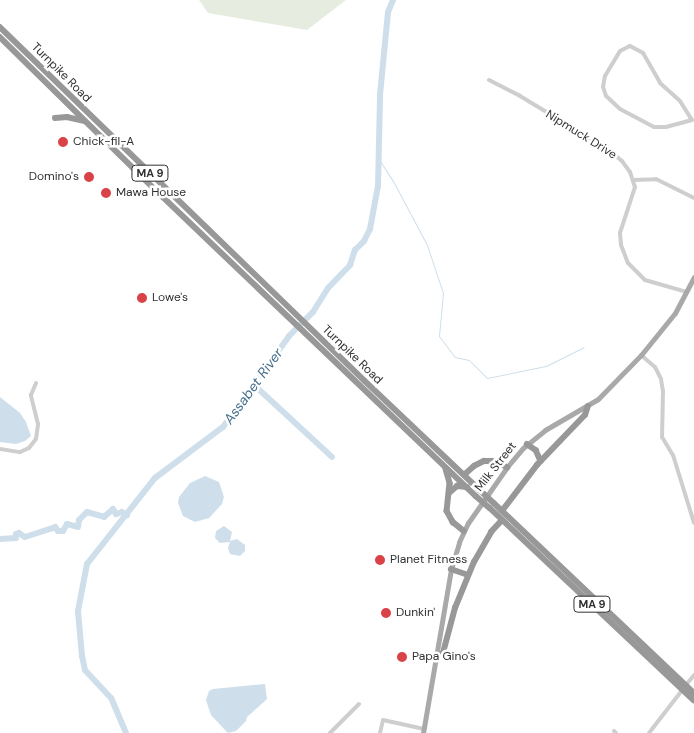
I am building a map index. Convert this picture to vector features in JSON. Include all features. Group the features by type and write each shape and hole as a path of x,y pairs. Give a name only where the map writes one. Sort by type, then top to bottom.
{"highway":[{"name":"Turnpike Road","path":"0,27 464,475 478,493 502,511 684,687 694,700"},
{"name":"Turnpike Road","path":"0,36 84,121 295,324 467,487 478,493"},
{"path":"55,118 67,117 84,121"},
{"path":"502,511 541,461 583,417 588,406"},
{"path":"527,444 536,450 541,461"},
{"path":"464,475 478,463 484,461 496,462 507,467"},
{"path":"444,465 450,479 446,511 453,522 464,531"},
{"path":"449,494 457,486 467,487"},
{"name":"Turnpike Road","path":"492,505 502,520 684,687 694,693"},
{"path":"435,658 443,653 468,575 489,535 502,520"},
{"path":"451,569 468,575"}],"main road":[{"name":"Milk Street","path":"423,731 451,569 464,531 507,467 527,444 545,430 588,406 607,391 641,355 671,320 694,277"}],"street":[{"path":"630,46 640,50 660,84 680,101 693,120 654,127 611,101 603,90 603,82 620,51 630,46"},
{"name":"Nipmuck Drive","path":"489,80 520,96 559,122 608,149 626,166 633,180"},
{"path":"687,292 645,280 636,274 628,263 621,246 620,234 635,191 633,180 656,179 694,198"},
{"path":"641,355 655,367 661,379 663,391 662,437 673,455 694,523"},
{"path":"0,450 22,451 29,448 36,439 38,424 31,396 36,383"},
{"path":"648,733 694,675"},
{"path":"330,733 359,704"},
{"path":"380,733 383,720 423,731"}],"shaded area":[{"path":"199,0 346,0 307,30 208,13"}],"water":[{"path":"0,397 20,413 26,422 31,436 25,441 16,444 0,442"},
{"path":"205,476 219,482 224,497 222,504 209,518 195,522 183,516 178,503 179,497 190,483"},
{"path":"224,526 232,532 230,541 237,539 245,545 245,551 240,556 230,554 228,548 230,542 220,543 215,538 216,531"},
{"path":"265,684 267,699 247,717 246,721 236,731 228,733 211,715 206,700 209,691"}],"waterway":[{"name":"Assabet River","path":"126,733 111,698 85,670 78,611 87,564 155,478 223,427 289,336 313,312 328,288 350,265 355,250 364,241 370,229 378,186 380,95 388,12 393,0"},
{"path":"378,158 393,181 427,245 443,293 439,336 455,357 469,360 487,378 546,366 584,347"},
{"path":"254,385 332,457"},
{"path":"0,539 16,538 16,534 19,533 25,537 55,527 58,531 63,531 67,524 78,527 79,520 87,512 104,517 113,509 116,514 122,512 127,515"}],"place":[{"name":"Chick-fil-A","path":"63,142"},
{"name":"Domino's","path":"89,177"},
{"name":"Mawa House","path":"106,193"},
{"name":"Lowe's","path":"142,298"},
{"name":"Planet Fitness","path":"380,560"},
{"name":"Dunkin'","path":"386,613"},
{"name":"Papa Gino's","path":"402,657"}]}
